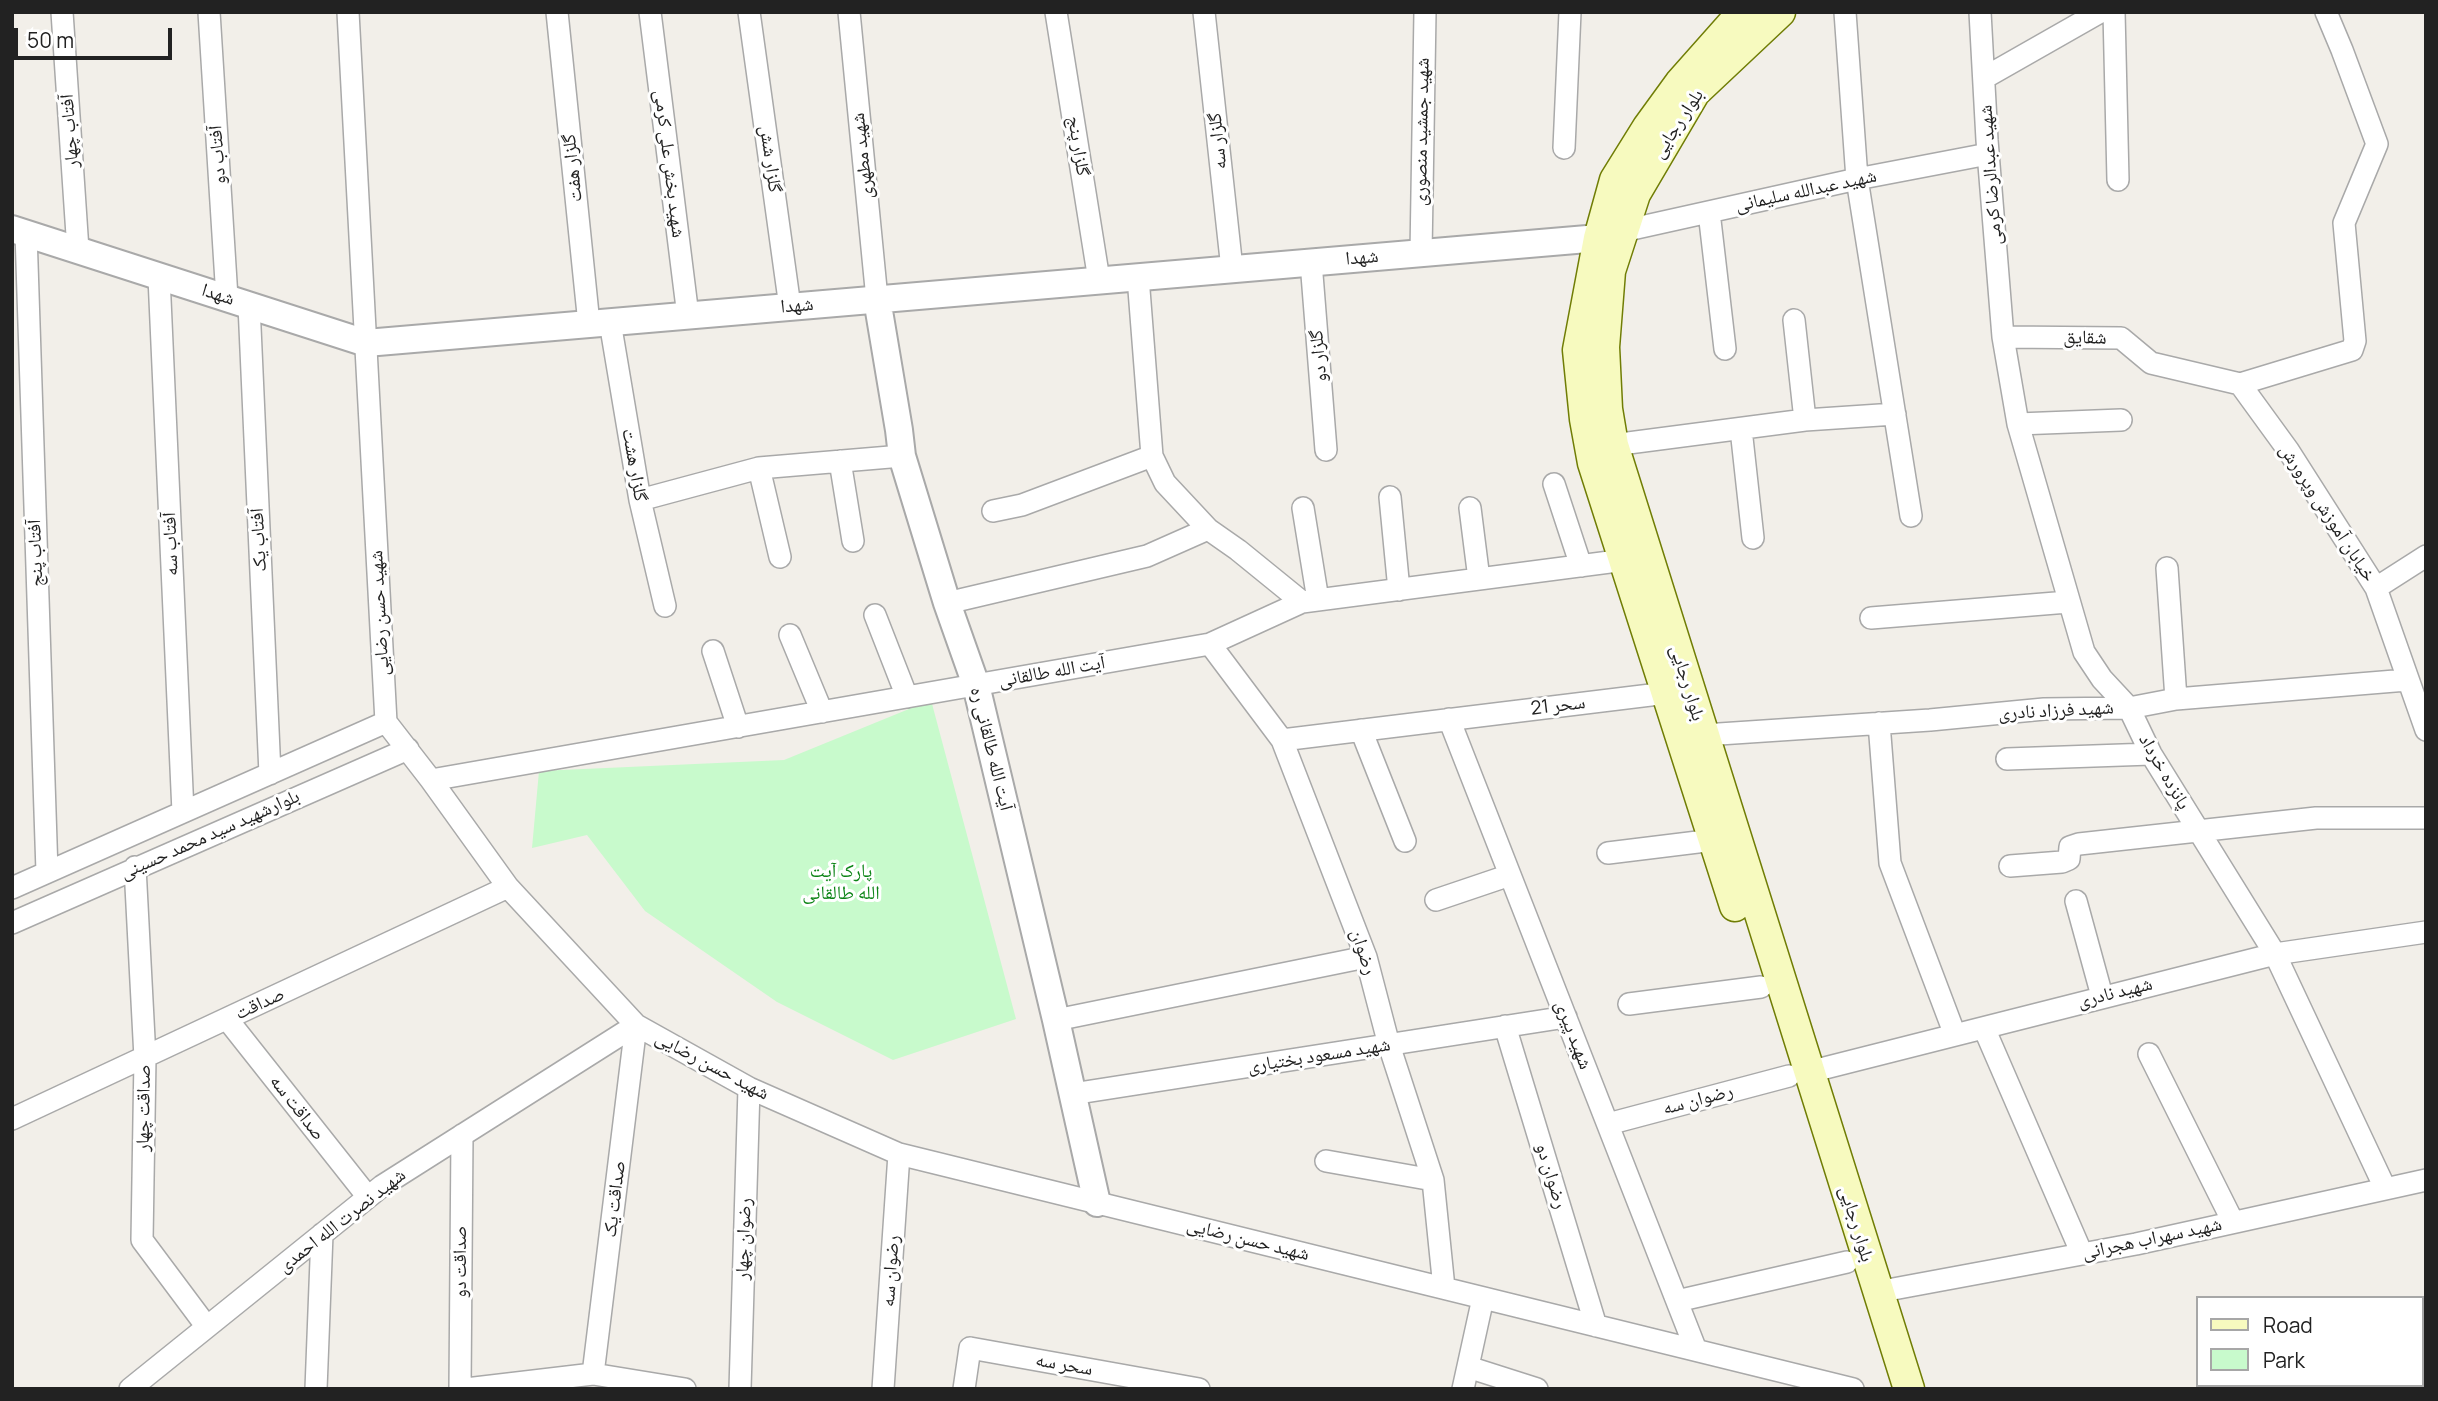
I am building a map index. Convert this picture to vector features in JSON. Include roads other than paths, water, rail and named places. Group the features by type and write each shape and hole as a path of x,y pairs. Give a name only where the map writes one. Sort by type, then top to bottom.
{"main road":[{"name":"بلوار رجایی","path":"1743,12 1680,83 1615,180 1604,347 1608,409 1613,445 1704,735 1799,1074 1847,1262 1887,1389"},
{"name":"بلوار رجایی","path":"1780,12 1695,92 1611,234 1578,349 1585,419 1593,463 1761,987 1799,1074 1909,1389"}],"street":[{"name":"آفتاب چهار","path":"62,12 78,250"},
{"name":"آفتاب دو","path":"209,12 238,302"},
{"name":"شهید حسن رضایی","path":"348,12 386,722 508,887 636,1025 749,1088 899,1154 1853,1389"},
{"name":"گلزار هفت","path":"557,12 599,323"},
{"name":"شهید بخش علی کرمی","path":"649,12 688,316"},
{"name":"گلزار شش","path":"749,12 790,307"},
{"name":"شهید مطهری","path":"849,12 877,299"},
{"name":"گلزار پنج","path":"1056,12 1099,281"},
{"name":"گلزار سه","path":"1204,12 1233,269"},
{"name":"شهید جمشید منصوری","path":"1421,253 1425,12"},
{"path":"1564,148 1570,12"},
{"path":"1845,12 1857,179 1911,516"},
{"name":"شهید عبدالرضا کرمی","path":"1980,12 2003,337"},
{"path":"1984,78 2099,12"},
{"path":"2113,12 2118,180"},
{"path":"2240,384 2340,355 2352,350 2355,341 2344,223 2376,144 2326,12"},
{"name":"شهید عبدالله سلیمانی","path":"1611,234 1857,179 1988,154"},
{"path":"1709,212 1725,349"},
{"name":"شهدا","path":"19,231 366,343 1421,253 1611,234"},
{"name":"آفتاب پنج","path":"19,231 47,872"},
{"name":"گلزار دو","path":"1311,262 1326,450"},
{"name":"آفتاب سه","path":"159,276 183,812"},
{"path":"1138,277 1152,456 1165,483 1208,529 1310,601"},
{"name":"آیت الله طالقانی ره","path":"877,299 900,430 902,456 947,603 976,685 1097,1203"},
{"name":"آفتاب یک","path":"238,302 270,774"},
{"path":"1794,320 1805,420"},
{"name":"گلزار هشت","path":"599,323 666,606"},
{"name":"شقایق","path":"2003,337 2120,338 2151,363 2240,384"},
{"name":"پانزده خرداد","path":"2003,337 2018,424 2084,652 2102,679 2129,708 2151,754 2275,954 2385,1188"},
{"name":"خیابان آموزش وپرورش","path":"2240,384 2288,450 2376,588 2416,690 2426,730"},
{"path":"1613,445 1805,420 1895,414"},
{"path":"2018,424 2121,420"},
{"path":"1741,429 1753,538"},
{"path":"640,500 759,468 902,456"},
{"path":"993,511 1022,505 1152,456"},
{"path":"840,461 853,541"},
{"path":"759,468 780,557"},
{"path":"1554,484 1581,566"},
{"path":"1390,497 1399,590"},
{"path":"1303,508 1310,601"},
{"path":"1470,508 1479,579"},
{"path":"947,603 1147,556 1208,529"},
{"path":"2376,588 2426,556"},
{"name":"آیت الله طالقانی","path":"431,780 1210,644 1310,601 1625,560"},
{"path":"2167,568 2176,699"},
{"path":"1871,618 2068,602"},
{"path":"875,615 906,697"},
{"path":"790,635 822,712"},
{"name":"رضوان","path":"1210,644 1282,740 1366,957 1389,1045 1433,1180 1444,1289"},
{"path":"713,651 738,727"},
{"name":"شهید فرزاد نادری","path":"1704,735 2044,709 2129,708 2176,699 2416,690"},
{"name":"سحر 21","path":"1282,740 1667,693"},
{"name":"شهید پیری","path":"1449,719 1696,1350"},
{"name":"بلوارشهید سید محمد حسینی","path":"12,888 386,722"},
{"path":"1879,723 1890,863 1955,1035"},
{"path":"1361,730 1405,841"},
{"name":"بلوارشهید سید محمد حسینی","path":"12,923 408,749"},
{"path":"2007,759 2151,754"},
{"path":"2010,866 2062,862 2069,859 2070,847 2079,844 2316,818 2426,818"},
{"path":"1608,853 1714,840"},
{"name":"صداقت چهار","path":"135,867 145,1058 142,1240 207,1327"},
{"path":"1437,900 1510,875"},
{"name":"صداقت","path":"12,1119 508,887"},
{"path":"2076,901 2102,996"},
{"name":"شهید نادری","path":"1799,1074 2275,954 2426,932"},
{"path":"1056,1020 1366,957"},
{"path":"1629,1004 1761,987"},
{"name":"شهید مسعود بختیاری","path":"1072,1094 1566,1017"},
{"name":"صداقت سه","path":"227,1020 368,1197"},
{"name":"شهید نصرت الله احمدی","path":"130,1389 368,1197 636,1025"},
{"name":"صداقت یک","path":"585,1379 636,1025"},
{"name":"رضوان دو","path":"1505,1026 1596,1326"},
{"path":"1984,1028 2082,1254"},
{"path":"2149,1054 2233,1222"},
{"name":"رضوان سه","path":"1608,1124 1799,1074"},
{"name":"رضوان چهار","path":"740,1389 749,1088"},
{"name":"صداقت دو","path":"460,1389 462,1135"},
{"name":"رضوان سه","path":"883,1389 899,1154"},
{"path":"1326,1161 1433,1180"},
{"name":"شهید سهراب هجرانی","path":"1877,1292 2082,1254 2426,1180"},
{"path":"316,1389 323,1234"},
{"path":"1677,1301 1847,1262"},
{"path":"1463,1389 1483,1298"},
{"name":"سحر سه","path":"964,1389 970,1348 1199,1389"},
{"path":"1468,1367 1537,1389"},
{"path":"466,1389 585,1379 685,1389"}],"park label":[{"name":"پارک آیت الله طالقانی","path":"841,883"}]}
